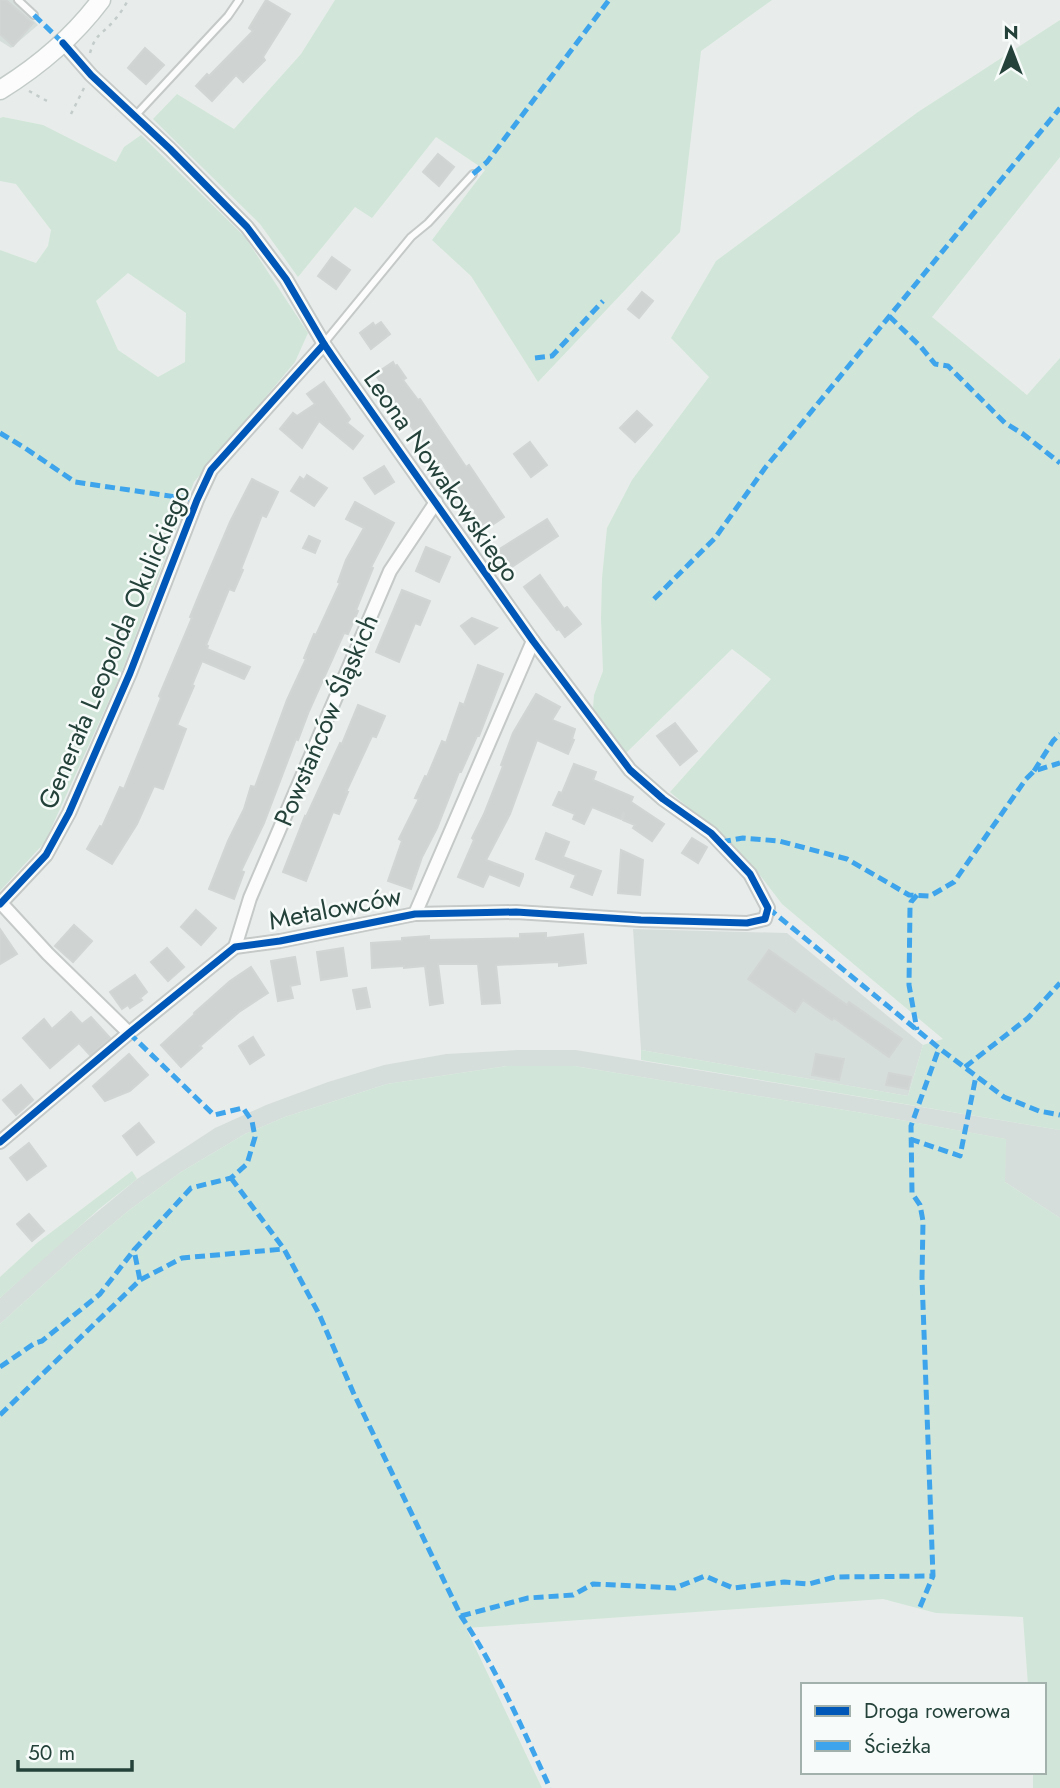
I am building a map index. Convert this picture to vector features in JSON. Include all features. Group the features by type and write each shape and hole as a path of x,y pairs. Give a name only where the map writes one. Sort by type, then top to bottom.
{"street":[{"path":"0,90 30,71 63,43 101,0"},
{"name":"Leona Nowakowskiego","path":"63,43 91,75 170,149 247,227 286,279 324,344 533,641 630,770 663,799 711,833 750,874 768,908 765,919 747,923"},
{"name":"Generała Leopolda Okulickiego","path":"1,904 46,855 69,813 130,673 211,470 324,344"},
{"name":"Powstańców Śląskich","path":"235,947 250,898 390,571 436,502"},
{"path":"415,914 533,641"},
{"path":"1,904 129,1033"},
{"name":"Metalowców","path":"0,1142 235,947 281,941 415,914 516,912 747,923"}],"lane":[{"path":"18,0 34,15"},
{"path":"135,116 228,16 239,0"},
{"path":"324,344 411,237 428,223 473,174"}],"path":[{"path":"90,55 101,32 111,24 128,0"},
{"path":"71,114 86,85 80,79"},
{"path":"23,87 47,101"}],"shaded area":[{"path":"0,0 14,0 38,25 11,48 0,41"},
{"path":"633,929 787,933 923,1045 908,1096 641,1050"},
{"path":"576,1050 1060,1130 1060,1218 1005,1182 1005,1139 574,1066 507,1066 387,1084 285,1117 245,1134 181,1172 128,1211 0,1324 0,1298 62,1241 137,1179 215,1128 266,1105 384,1065 446,1054"}],"green space":[{"path":"335,0 772,0 701,51 680,232 538,382 471,276 432,240 485,170 436,137 372,218 355,207 298,277 260,224 153,119 177,94 234,129 301,54"},
{"path":"1060,20 1060,157 932,317 1027,395 1060,358 1060,1130 641,1060 641,1050 908,1096 923,1045 943,1039 782,904 756,870 730,843 670,792 771,679 732,649 626,753 593,709 594,695 603,671 602,578 607,528 632,480 709,377 671,338 716,261 918,112"},
{"path":"0,118 43,125 116,162 124,147 141,135 245,237 308,333 295,362 194,482 120,676 45,842 0,891 0,250 36,263 48,246 51,230 16,184 0,181","holes":["128,273 186,313 185,362 158,377 118,350 96,301"]},
{"path":"507,1066 574,1066 1006,1139 1005,1182 1060,1218 1060,1788 1033,1788 1033,1774 1046,1774 1046,1683 1028,1683 1023,1617 936,1613 883,1599 466,1628 542,1788 0,1788 0,1324 128,1211 181,1172 245,1134 285,1117 387,1084"},
{"path":"132,1171 137,1179 99,1209 0,1298 0,1277 37,1243"}],"building":[{"path":"0,0 6,0 33,23 13,46 0,34"},
{"path":"266,0 290,14 263,57 265,60 243,82 236,75 212,101 196,86 253,31 249,28"},
{"path":"145,48 164,65 146,84 128,68"},
{"path":"438,154 454,167 439,186 423,172"},
{"path":"332,257 350,270 336,289 318,276"},
{"path":"642,292 653,301 639,318 628,309"},
{"path":"381,322 390,334 371,349 360,333 373,323 375,326"},
{"path":"393,362 406,378 403,380 418,400 420,399 466,467 469,465 504,517 486,529 441,462 437,464 375,374"},
{"path":"324,382 350,419 347,423 363,436 353,449 319,421 302,448 280,429 293,413 297,416 315,404 307,394"},
{"path":"637,411 652,425 635,442 620,428"},
{"path":"530,442 547,465 531,477 514,454"},
{"path":"384,466 394,482 375,494 364,478"},
{"path":"307,475 327,488 314,506 291,491 300,477 304,480"},
{"path":"252,479 278,492 266,517 262,515 234,591 229,589 206,645 207,649 250,667 244,679 202,661 177,725 186,729 163,789 154,786 137,824 112,864 87,849 100,826 102,827 120,787 124,789 199,595 230,522"},
{"path":"355,502 394,523 371,567 373,568 348,634 344,633 298,740 296,739 264,823 241,871 244,872 234,899 209,889 244,809 251,786 255,787 314,634 316,635 340,583 338,582 346,560 364,528 346,519"},
{"path":"547,519 558,536 512,567 498,550"},
{"path":"309,536 320,541 315,553 303,548"},
{"path":"426,547 450,557 439,582 416,571"},
{"path":"540,575 564,609 567,607 581,624 565,637 524,587"},
{"path":"402,590 430,601 420,625 415,623 399,662 376,652"},
{"path":"472,618 497,628 475,644 461,626"},
{"path":"478,665 503,674 479,736 459,772 411,889 388,881 402,841 399,839 419,799 415,798 442,741 446,743 460,703 464,705"},
{"path":"536,694 560,707 552,720 575,729 574,740 568,754 537,740 510,814 486,860 523,876 519,886 489,874 483,887 458,877 503,766 501,765 513,733"},
{"path":"358,705 385,716 376,737 372,736 346,792 339,814 333,812 306,881 283,872 305,816 340,743 342,744"},
{"path":"675,723 697,751 680,765 657,736"},
{"path":"574,764 596,772 593,780 633,797 631,802 664,824 652,841 633,828 635,825 623,820 624,812 621,819 592,807 584,824 573,819 575,814 553,805 559,792 562,793"},
{"path":"546,833 569,842 563,857 601,871 592,895 571,887 576,875 536,859"},
{"path":"692,838 707,847 698,863 682,853"},
{"path":"621,850 643,860 640,895 618,893"},
{"path":"196,910 216,928 201,945 181,927"},
{"path":"74,925 92,941 73,962 55,946"},
{"path":"0,929 17,954 0,964"},
{"path":"546,933 546,938 583,934 586,963 559,966 559,962 496,965 500,1003 482,1004 478,964 438,964 443,1003 430,1005 425,966 372,968 371,943 429,936 429,940 482,939 520,938 520,934"},
{"path":"167,948 184,967 168,981 151,962"},
{"path":"343,948 347,976 321,980 317,952"},
{"path":"769,950 847,1005 849,1002 902,1039 889,1057 834,1018 832,1020 803,1000 795,1012 748,979"},
{"path":"295,957 300,984 290,986 293,998 278,1001 271,961"},
{"path":"251,967 268,993 239,1012 200,1046 202,1048 181,1067 161,1045 230,981"},
{"path":"135,975 147,992 140,998 142,1000 130,1008 128,1005 122,1009 110,992"},
{"path":"366,988 370,1007 357,1009 353,990"},
{"path":"71,1012 82,1024 91,1017 110,1038 90,1055 79,1043 50,1068 23,1038 44,1019 52,1029"},
{"path":"253,1037 264,1055 250,1064 239,1046"},
{"path":"129,1054 148,1075 130,1091 105,1101 93,1086"},
{"path":"816,1054 844,1059 839,1080 812,1075"},
{"path":"889,1073 911,1077 908,1089 886,1085"},
{"path":"21,1085 33,1100 16,1115 3,1100"},
{"path":"139,1123 154,1142 137,1155 123,1136"},
{"path":"29,1143 46,1166 27,1180 10,1158"},
{"path":"29,1214 44,1231 32,1241 17,1224"}],"marked path":[{"path":"473,174 487,162 609,0"},
{"path":"34,15 63,43"},
{"path":"654,599 715,538 765,468 1060,108"},
{"path":"535,358 552,356 603,301"},
{"path":"889,316 935,364 948,366 1005,423 1060,463"},
{"path":"0,433 75,482 197,500"},
{"path":"1034,771 1060,734"},
{"path":"721,842 743,838 779,841 847,859 909,895 930,896 954,882 1026,779 1034,771 1060,763"},
{"path":"917,895 910,907 909,985 917,1030"},
{"path":"768,908 939,1048 1004,1097 1039,1111 1060,1115"},
{"path":"965,1067 1028,1018 1060,983"},
{"path":"129,1033 214,1115 243,1108 252,1121 255,1137 247,1164 231,1178 191,1188 134,1250 140,1280"},
{"path":"920,1607 933,1576 922,1278 923,1221 920,1205 912,1193 911,1126 939,1048"},
{"path":"910,1139 960,1156 976,1076"},
{"path":"231,1178 284,1249 319,1314 353,1392 461,1616 498,1678 550,1788"},
{"path":"0,1415 140,1280 182,1258 284,1249"},
{"path":"0,1367 42,1341 100,1294 134,1250"},
{"path":"461,1616 528,1598 573,1595 593,1584 675,1588 705,1576 733,1588 784,1582 809,1584 835,1577 933,1576"}],"cycle path":[{"path":"0,1142 235,947 280,941 415,914 516,912 747,923 765,919 768,908 750,874 711,833 663,799 630,770 533,641 337,363 286,279 247,227 170,149 91,75 63,43"},
{"path":"0,904 46,855 69,813 130,673 211,470 324,344"}]}
